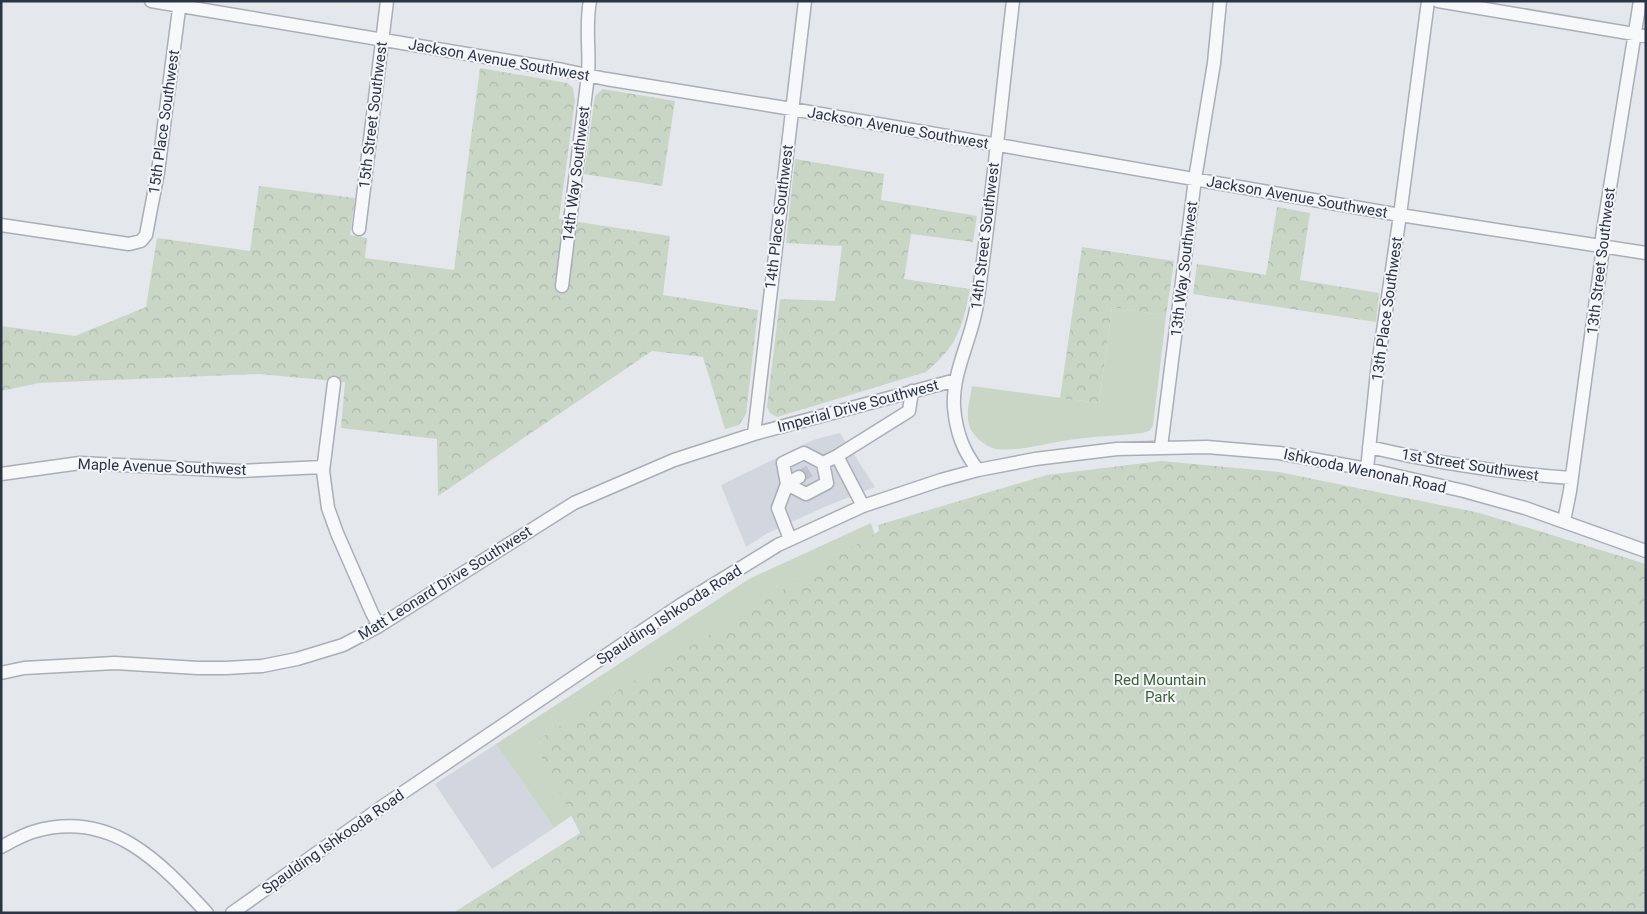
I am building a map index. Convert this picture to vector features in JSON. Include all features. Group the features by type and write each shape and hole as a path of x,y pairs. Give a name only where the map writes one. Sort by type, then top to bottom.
{"street":[{"name":"Jackson Avenue Southwest","path":"151,1 180,4 1400,215 1646,253"},
{"name":"15th Street Southwest","path":"359,229 387,1"},
{"name":"14th Way Southwest","path":"562,286 588,75 589,51 586,29 590,1"},
{"name":"14th Place Southwest","path":"754,434 805,1"},
{"name":"14th Street Southwest","path":"956,380 976,309 1013,1"},
{"name":"13th Way Southwest","path":"1162,447 1195,180 1214,63 1220,1"},
{"name":"13th Place Southwest","path":"1367,469 1377,372 1428,1"},
{"path":"1438,1 1640,35"},
{"name":"13th Street Southwest","path":"1564,521 1602,245 1640,35 1640,1"},
{"name":"15th Place Southwest","path":"1,225 129,244 141,241 146,235 158,172 180,4"},
{"name":"Imperial Drive Southwest","path":"754,434 956,380 954,406 960,440 978,470"},
{"path":"334,383 323,467 328,508 337,533 379,626"},
{"path":"811,470 909,412 912,391"},
{"name":"Matt Leonard Drive Southwest","path":"1,673 24,668 115,663 198,668 262,666 297,659 343,645 379,626 574,503 674,460 754,434"},
{"name":"Ishkooda Wenonah Road","path":"1162,447 1207,447 1279,453 1367,469 1525,508 1564,521"},
{"name":"Spaulding Ishkooda Road","path":"232,913 386,804 682,604 778,545 863,506 932,482 978,470 1076,452 1117,448 1162,447"},
{"name":"1st Street Southwest","path":"1370,447 1448,464 1533,476 1571,478"},
{"path":"790,539 778,508 787,484 783,464 804,453 824,463"},
{"path":"837,456 863,506"},
{"name":"Maple Avenue Southwest","path":"1,474 80,463 239,471 323,467"},
{"path":"787,484 806,494 827,483 824,463"},
{"path":"787,484 799,477"},
{"path":"1564,521 1646,551"},
{"path":"1,847 35,831 61,826 86,827 110,833 131,843 152,858 171,874 207,913"}],"shaded area":[{"path":"840,433 875,487 824,507 766,534 746,547 721,485 813,440"},
{"path":"496,744 554,828 492,869 435,784"}],"green space":[{"path":"480,68 567,83 573,88 575,101 559,219 670,236 663,295 758,310 746,414 739,425 725,429 703,357 652,351 438,496 437,439 341,428 345,382 259,374 39,383 1,391 1,326 75,336 146,307 157,238 250,251 259,186 355,198 350,235 367,238 365,258 454,270"},
{"path":"603,89 675,101 662,186 584,174 595,96"},
{"path":"795,159 884,174 881,200 977,216 973,242 911,234 904,279 970,289 957,335 937,362 926,372 777,417 770,413 767,407 780,299 835,301 842,246 786,243"},
{"path":"1277,207 1310,213 1300,280 1379,293 1376,322 1193,294 1197,264 1266,275"},
{"path":"1082,247 1174,261 1166,316 1112,307 1099,403 1060,398"},
{"path":"1112,307 1166,316 1153,426 1149,431 1060,441 1005,450 992,448 977,438 970,428 968,418 972,386 1099,403"},
{"name":"Red Mountain Park","path":"1161,461 1279,472 1480,513 1646,564 1646,913 453,913 580,833 534,742 879,531 878,525 1047,475"},
{"path":"871,523 889,581 774,673 554,828 496,744 749,579"}],"tunnel":[{"path":"799,477 811,470"}]}
